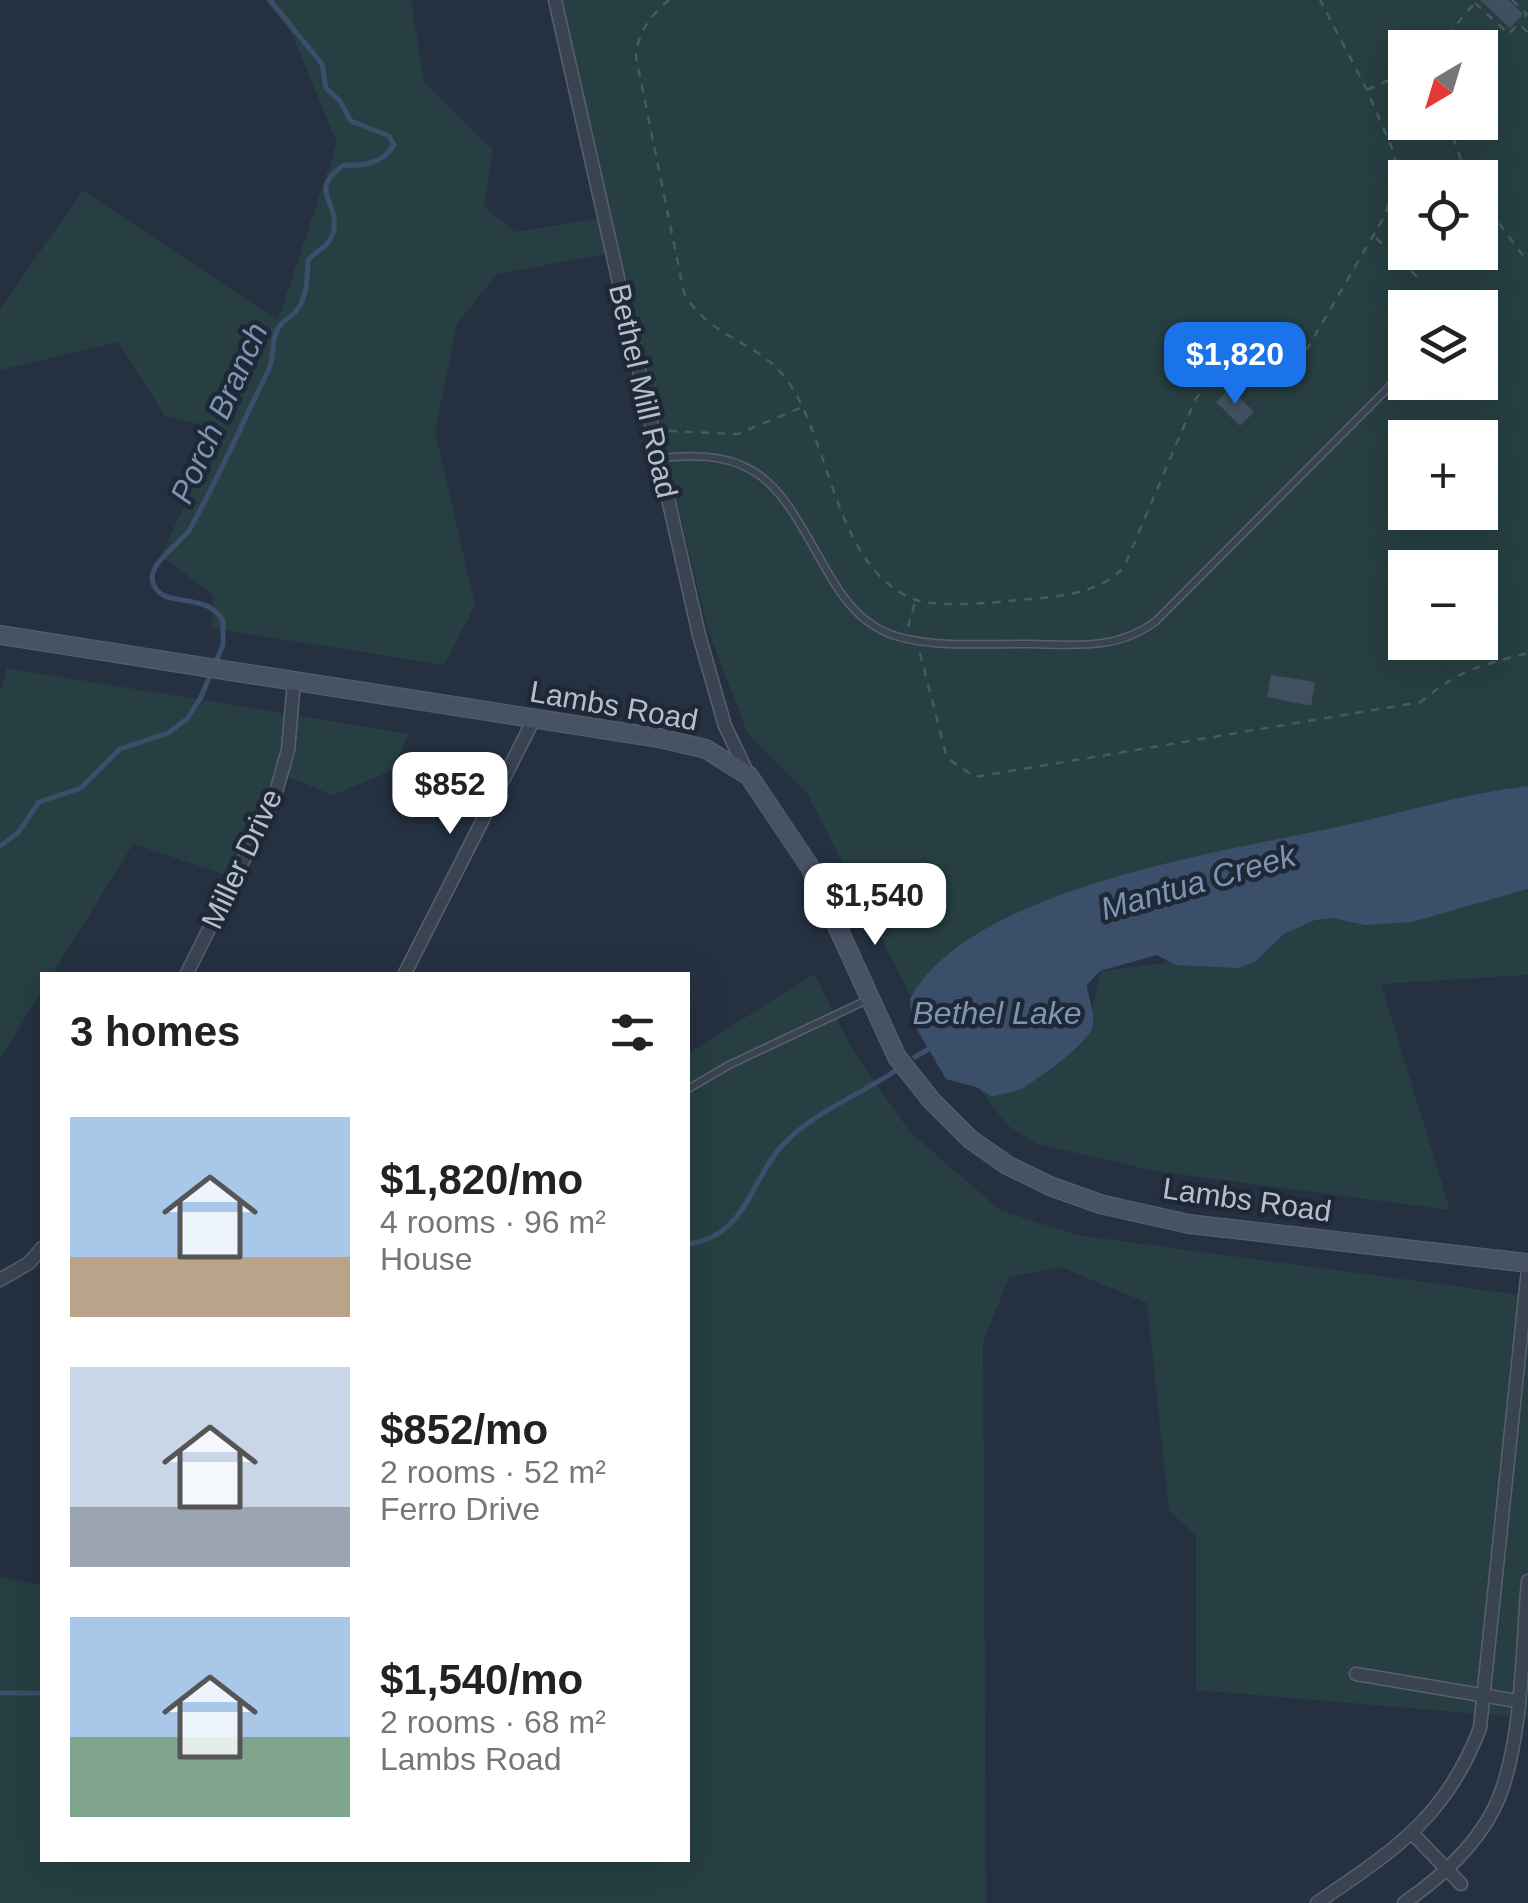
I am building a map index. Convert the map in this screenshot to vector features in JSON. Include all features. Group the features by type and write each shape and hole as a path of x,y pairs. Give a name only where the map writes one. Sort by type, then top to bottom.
{"main road":[{"name":"Lambs Road","path":"0,636 682,742 706,750 749,776 810,866 897,1057 931,1100 994,1156 1050,1186 1100,1204 1189,1224 1528,1266"}],"street":[{"name":"Bethel Mill Road","path":"555,0 714,692 749,776"},
{"name":"Miller Drive","path":"188,972 274,800 288,750 294,681"},
{"path":"406,972 534,719"},
{"path":"0,1280 29,1263 40,1250"},
{"path":"1317,1903 1393,1850 1437,1807 1470,1754 1480,1728 1528,1266"},
{"path":"1404,1903 1447,1870 1499,1798 1512,1754 1528,1581"},
{"path":"1356,1674 1517,1701"},
{"path":"1412,1833 1461,1884"}],"lane":[{"path":"658,458 715,456 760,474 787,504 855,611 886,633 913,640 1094,645 1138,632 1162,614 1388,388"},
{"path":"690,1088 743,1058 870,999"}],"path":[{"path":"669,0 639,36 636,57 684,293 713,328 778,368 802,407 853,539 876,570 915,600 974,604 1090,590 1116,576 1124,567 1196,400 1207,384 1234,362 1294,356 1307,349 1375,238 1391,197 1395,155 1320,0"},
{"path":"1452,30 1476,1 1509,34 1527,14 1512,0"},
{"path":"1518,24 1528,32"},
{"path":"1366,90 1388,80"},
{"path":"1498,222 1528,262"},
{"path":"1375,238 1423,282"},
{"path":"652,432 700,430 738,434 802,407"},
{"path":"915,600 908,626 921,654 947,758 976,777 1422,702 1450,677 1480,665 1528,654"}],"green space":[{"path":"265,0 411,0 424,81 493,150 484,207 516,232 609,217 555,0 1528,0 1528,975 1381,984 1450,1210 1155,1171 1037,1144 1007,1125 973,1080 1087,1036 1100,971 1266,950 1119,876 911,997 807,793 748,734 708,630 617,252 497,274 457,324 435,431 475,605 444,665 212,628 213,595 161,556 219,429 165,416 118,342 0,370 0,309 83,190 278,320 337,143 292,34"},
{"path":"7,668 409,734 391,771 333,795 281,774 233,877 133,844 54,972 40,972 40,993 0,1059 0,692"},
{"path":"814,974 854,1052 910,1132 1000,1210 1076,1235 1528,1296 1528,1718 1196,1690 1196,1535 1169,1511 1147,1303 1061,1267 1009,1277 983,1342 986,1903 0,1903 0,1577 40,1585 40,1862 690,1862 690,1053"}],"water":[{"name":"Bethel Lake","path":"1528,786 1528,889 1412,922 1365,925 1332,918 1315,920 1284,934 1256,961 1239,968 1175,965 1157,955 1100,971 1087,985 1093,1020 1090,1032 1063,1060 1020,1090 993,1097 976,1087 946,1079 912,1021 910,999 941,960 986,928 1042,902 1170,863"}],"building":[{"path":"1480,0 1508,0 1523,14 1510,28"},
{"path":"1230,388 1254,412 1240,426 1216,402"},
{"path":"1271,675 1315,682 1311,706 1267,697"}],"waterway":[{"name":"Porch Branch","path":"0,846 18,833 39,802 81,788 120,749 168,733 187,719 201,697 223,645 223,620 205,605 165,596 158,591 152,576 166,554 186,535 201,509 268,371 276,332 303,299 308,260 332,236 334,220 327,196 328,182 344,165 372,162 394,145 389,136 351,121 339,100 326,88 322,64 270,0"},
{"name":"Mantua Creek","path":"915,1057 934,1046"},
{"name":"Mantua Creek","path":"690,1243 722,1231 734,1220 770,1162 792,1136 819,1115 895,1071"},
{"name":"Mantua Creek","path":"0,1693 40,1693"}]}
